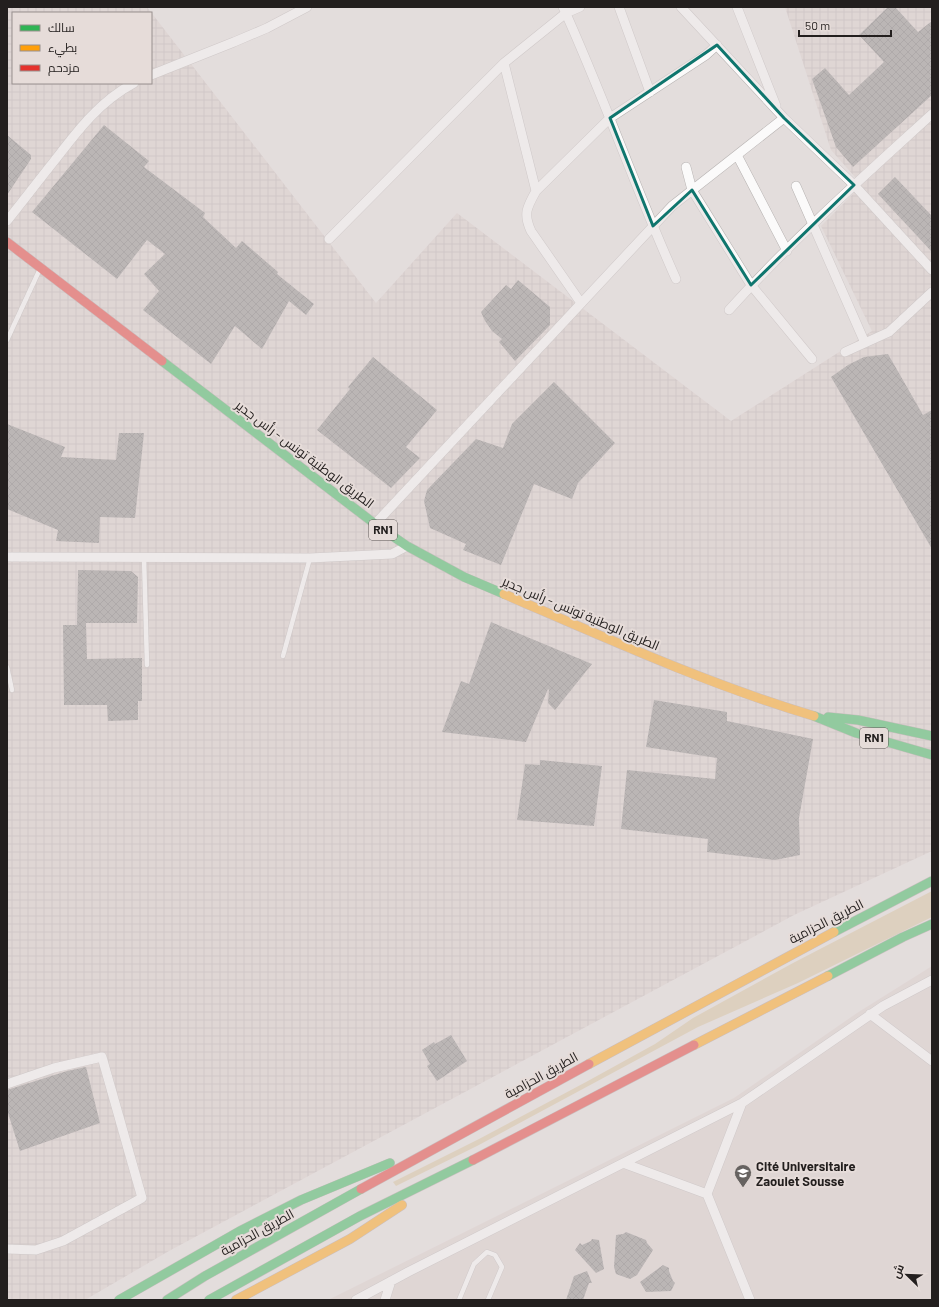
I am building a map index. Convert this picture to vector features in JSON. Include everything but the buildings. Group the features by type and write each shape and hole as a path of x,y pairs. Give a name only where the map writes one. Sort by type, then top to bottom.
{"main road":[{"name":"الطريق الوطنية تونس - رأس جدير","path":"7,242 375,524 407,546 464,577 712,682 771,703 817,717 856,734 932,755"},
{"name":"الطريق الوطنية تونس - رأس جدير","path":"817,717 858,720 932,736"},
{"name":"الطريق الحزامية","path":"166,1300 204,1276 794,952 932,881"},
{"path":"209,1300 360,1216 472,1160 903,937 932,924"},
{"path":"119,1300 240,1231 301,1200 458,1136"},
{"path":"236,1300 350,1239 472,1160"}],"street":[{"path":"288,7 292,16"},
{"path":"152,75 208,53 292,16 308,7"},
{"path":"330,239 414,152 504,63 565,10 580,7"},
{"path":"619,7 650,92"},
{"path":"681,7 781,115 854,185 932,270"},
{"path":"737,7 781,115"},
{"path":"565,10 676,279"},
{"path":"581,303 526,222 529,202 536,191 610,118 706,55 717,45"},
{"path":"504,63 536,191"},
{"path":"7,221 80,128 111,98 132,84"},
{"path":"729,310 751,285 854,185 932,114"},
{"path":"375,524 672,206 737,155 781,115"},
{"path":"737,155 786,251"},
{"path":"686,167 692,190 751,285 812,359"},
{"path":"796,186 865,343"},
{"path":"845,352 889,332 932,292"},
{"path":"7,557 310,558 392,554 407,546"},
{"path":"356,1300 742,1103 870,1014 932,980"},
{"path":"870,1014 932,1061"},
{"path":"7,1084 54,1068 102,1056 142,1198 63,1241 36,1250 7,1249"},
{"path":"742,1103 707,1194 750,1300"},
{"path":"623,1163 707,1194"},
{"path":"385,1300 391,1281"}],"lane":[{"path":"7,340 41,268"},
{"path":"144,557 147,665"},
{"path":"283,656 310,558"},
{"path":"7,667 12,690"},
{"path":"459,1300 474,1264 488,1252 495,1255 502,1267 488,1300"}],"highlighted area":[{"path":"717,45 784,118 854,185 751,285 692,190 653,226 610,118"}],"shaded area":[{"path":"7,7 147,7 151,12 12,12 12,84 152,84 152,13 376,303 457,213 731,421 872,331 821,226 862,185 831,150 785,7 932,7 932,851 794,915 169,1251 85,1300 7,1300"},
{"path":"932,891 932,917 798,983 698,1027 477,1146 396,1186 393,1182 479,1139 586,1082 655,1044 693,1018 793,963"},
{"name":"Cité Universitaire Zaouiet Sousse","path":"932,966 932,1300 328,1300 734,1098 857,1013"}],"traffic: fast":[{"path":"162,361 375,524 407,546 464,577 504,594"},
{"path":"814,716 856,733 932,755"},
{"path":"828,717 858,720 932,736"},
{"path":"834,932 932,881"},
{"path":"828,976 903,937 932,924"},
{"path":"209,1300 360,1216 473,1160"},
{"path":"119,1300 240,1231 301,1200 390,1163"},
{"path":"167,1300 205,1276 361,1189"}],"traffic: slow":[{"path":"504,594 657,660 735,690 814,716"},
{"path":"589,1064 834,932"},
{"path":"694,1045 828,976"},
{"path":"236,1300 350,1239 402,1205"}],"traffic: jam":[{"path":"7,242 162,361"},
{"path":"473,1160 694,1045"},
{"path":"361,1189 589,1064"}],"place":[{"name":"Cité Universitaire Zaouiet Sousse","path":"743,1188"}]}
